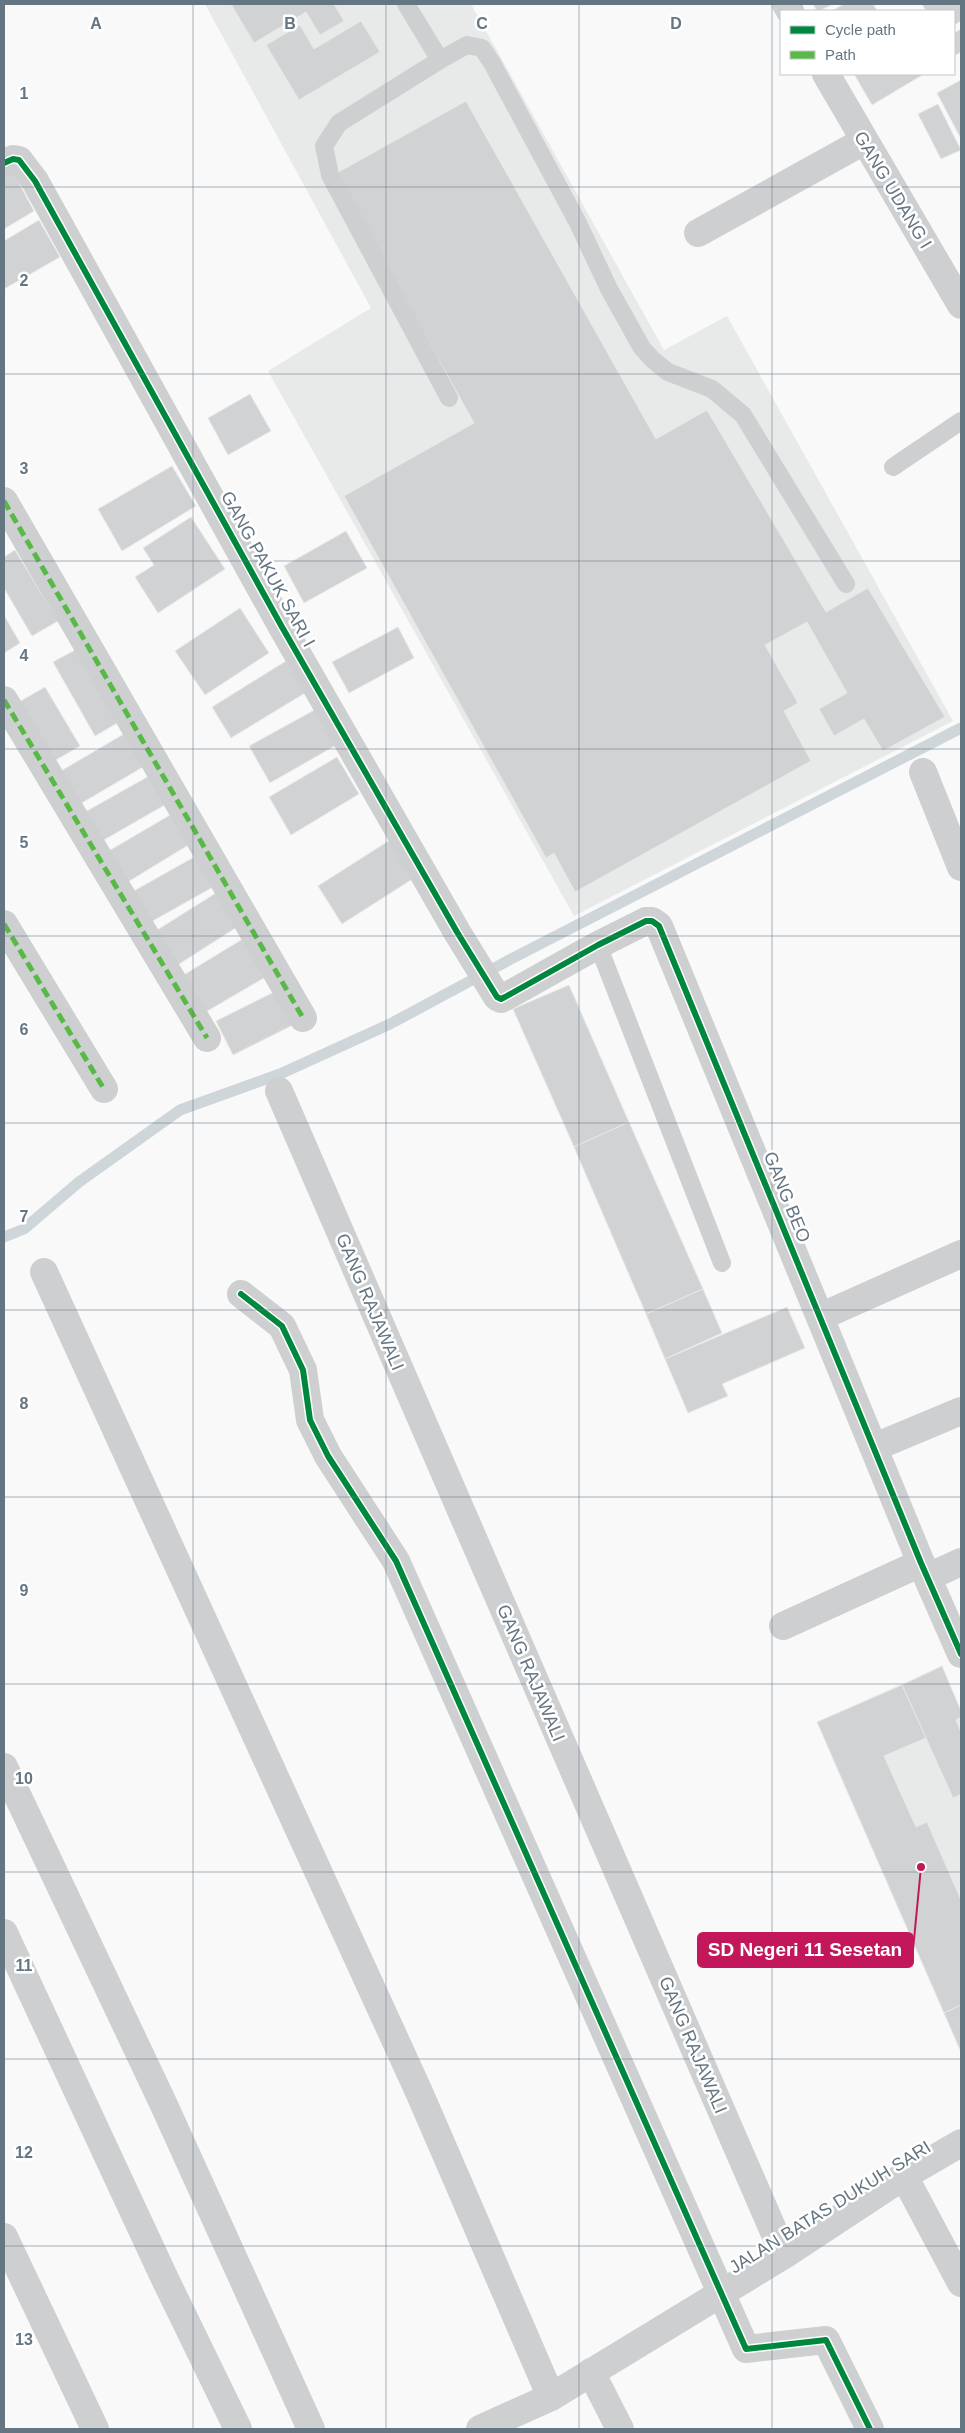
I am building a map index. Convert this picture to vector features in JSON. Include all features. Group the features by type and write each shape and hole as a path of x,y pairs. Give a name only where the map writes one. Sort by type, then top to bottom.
{"street":[{"name":"GANG UDANG I","path":"827,75 961,305"},
{"path":"698,233 864,141"},
{"name":"GANG PAKUK SARI I","path":"11,162 35,181 282,627 493,992"},
{"path":"4,501 303,1018"},
{"path":"4,700 207,1038"},
{"path":"923,772 961,867"},
{"name":"GANG BEO","path":"493,992 501,999 598,945 646,921 652,921 658,926 875,1447 924,1570 961,1654"},
{"path":"4,924 104,1089"},
{"name":"GANG RAJAWALI","path":"279,1091 784,2255"},
{"path":"820,1317 961,1254"},
{"path":"44,1272 419,2092 551,2397"},
{"path":"241,1294 282,1326 304,1370 310,1420 328,1456 396,1561 746,2349 826,2340 870,2429"},
{"path":"875,1447 961,1411"},
{"path":"783,1626 924,1570 961,1562"},
{"path":"4,1767 163,2103 311,2429"},
{"path":"4,1933 238,2429"},
{"name":"JALAN BATAS DUKUH SARI","path":"480,2429 551,2397 784,2255 904,2176 961,2145"},
{"path":"904,2176 961,2283"},
{"path":"4,2237 96,2429"},
{"path":"591,2372 620,2429"}],"lane":[{"path":"406,4 440,60"},
{"path":"449,398 330,175 324,146 339,123 466,45 482,48 497,71 578,223 609,289 642,348 652,360 668,372 712,389 743,416 846,584"},
{"path":"893,467 961,421"},
{"path":"598,945 722,1263"}],"shaded area":[{"path":"205,4 471,4 664,350 727,316 953,721 574,916 268,371 371,308"},
{"path":"942,1666 961,1711 961,2052 817,1722"}],"building":[{"path":"231,4 334,4 344,21 320,35 306,12 254,43"},
{"path":"813,4 833,4 821,10 816,10"},
{"path":"844,4 873,4 876,10 834,10"},
{"path":"922,4 961,4 961,21 955,24 955,10 925,10"},
{"path":"361,21 380,52 299,100 266,45 300,25 314,49"},
{"path":"961,29 961,52 955,55 955,32"},
{"path":"855,75 922,75 872,105"},
{"path":"961,80 961,139 937,93"},
{"path":"466,101 656,439 707,410 826,612 868,588 945,717 883,751 864,719 834,736 819,709 847,693 807,622 765,645 798,703 784,711 811,761 575,892 554,853 546,858 344,496 474,423 335,174"},
{"path":"938,104 961,150 941,159 918,114"},
{"path":"13,172 34,211 4,229 4,177"},
{"path":"39,220 60,257 4,289 4,241"},
{"path":"250,394 271,431 228,455 208,418"},
{"path":"172,466 196,506 122,551 98,509"},
{"path":"191,517 225,569 158,613 135,577 154,565 143,548"},
{"path":"346,531 367,568 304,603 284,566"},
{"path":"15,550 58,621 32,636 4,588 4,557"},
{"path":"240,608 269,653 205,695 175,651"},
{"path":"4,615 20,643 4,653"},
{"path":"398,627 414,658 349,693 332,662"},
{"path":"77,649 119,722 95,736 53,662"},
{"path":"286,661 305,693 231,738 212,707"},
{"path":"45,687 80,746 54,761 19,702"},
{"path":"318,708 338,744 270,783 249,746"},
{"path":"129,731 148,764 80,804 61,771"},
{"path":"337,757 359,794 291,835 269,797"},
{"path":"151,775 168,803 102,841 85,812"},
{"path":"172,814 190,844 126,883 107,852"},
{"path":"390,840 414,878 342,924 318,886"},
{"path":"196,856 213,887 149,923 132,892"},
{"path":"216,893 237,927 176,966 154,932"},
{"path":"246,937 269,975 204,1013 182,976"},
{"path":"569,985 629,1122 574,1147 513,1009"},
{"path":"278,990 295,1024 233,1055 216,1021"},
{"path":"629,1122 703,1289 646,1314 574,1147"},
{"path":"703,1289 722,1333 665,1359 646,1314"},
{"path":"787,1307 805,1348 722,1384 728,1396 688,1413 665,1359"},
{"path":"942,1666 961,1711 961,1717 956,1720 961,1732 961,1794 953,1798 902,1685"},
{"path":"902,1685 926,1738 884,1756 916,1827 927,1822 961,1900 961,2005 944,2013 817,1722"},
{"path":"961,2005 961,2052 944,2013"}],"waterway":[{"path":"4,1237 24,1229 79,1182 180,1110 280,1074 390,1024 511,959 961,728"}],"marked path":[{"path":"4,501 303,1018"},
{"path":"4,700 207,1038"},
{"path":"4,924 104,1089"}],"cycle path":[{"path":"4,163 13,159 19,160 35,181 282,627 457,932 497,997 501,999 505,997 598,945 646,921 652,921 659,926 921,1563 961,1654"},
{"path":"241,1294 282,1326 303,1370 310,1420 328,1456 396,1561 746,2349 826,2340 870,2429"}],"place":[{"name":"SD Negeri 11 Sesetan","path":"921,1867"}]}
